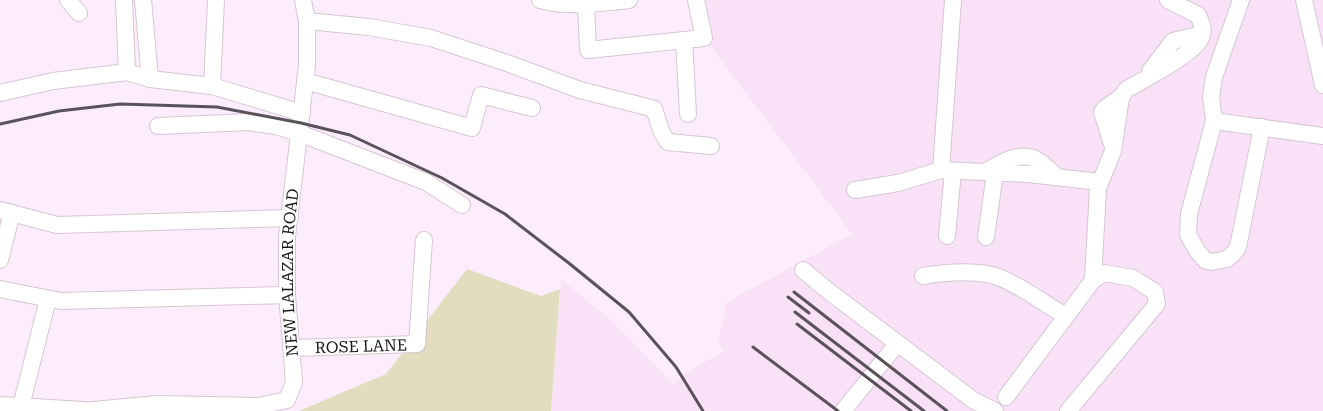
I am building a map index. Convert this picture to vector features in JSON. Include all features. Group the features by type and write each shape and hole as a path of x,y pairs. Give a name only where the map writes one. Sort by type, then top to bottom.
{"street":[{"path":"68,0 79,13"},
{"path":"124,0 127,72"},
{"path":"144,0 150,79"},
{"path":"212,86 216,0"},
{"name":"NEW LALAZAR ROAD","path":"83,411 157,404 258,406 287,400 294,382 287,295 288,237 305,82 307,21 303,0"},
{"path":"540,0 550,3 629,0"},
{"path":"586,3 588,50 704,38 696,0"},
{"path":"947,236 947,170 953,0"},
{"path":"1168,0 1198,15 1203,26 1202,35"},
{"path":"1241,0 1214,77 1211,97 1214,121 1188,214 1188,235 1205,260 1212,262 1226,259 1238,247 1262,128"},
{"path":"1304,0 1323,85"},
{"path":"307,21 369,27 431,38 580,90 647,107 654,110 662,133 668,142 711,146"},
{"path":"1093,280 1098,188 1114,148 1102,112 1121,97 1126,90 1144,79 1173,41 1202,35 1225,46"},
{"path":"684,40 688,114"},
{"path":"0,93 53,81 127,72 150,79 212,86 302,113"},
{"path":"305,82 472,128 482,95 532,108"},
{"path":"1214,121 1323,136"},
{"path":"158,126 248,122 276,126 426,182 462,205"},
{"path":"855,190 947,170 1100,182"},
{"path":"986,237 990,172"},
{"path":"0,260 6,212 57,225 290,218"},
{"name":"ROSE LANE","path":"292,348 417,344 424,240"},
{"path":"804,270 896,344 974,400 995,411"},
{"path":"923,276 956,272 993,276 1009,282 1066,316"},
{"path":"1006,397 1093,280 1104,273 1132,278 1155,292 1157,304 1068,411"},
{"path":"0,289 61,301 287,295"},
{"path":"21,406 48,299"},
{"path":"843,411 896,344"},
{"path":"0,405 83,411"}],"shaded area":[{"path":"700,0 1323,0 1323,411 551,411 561,279 611,320 673,384 689,371 724,351 718,342 727,302 852,234 712,48"},
{"path":"467,269 541,296 560,289 551,411 299,411 386,374"}],"railway":[{"path":"0,124 59,111 120,104 217,107 301,123 350,135 442,178 505,214 570,264 629,312 676,367 703,411"},
{"path":"794,292 947,411"},
{"path":"788,297 809,313"},
{"path":"795,312 924,411"},
{"path":"797,324 911,411"},
{"path":"753,347 838,411"}]}
